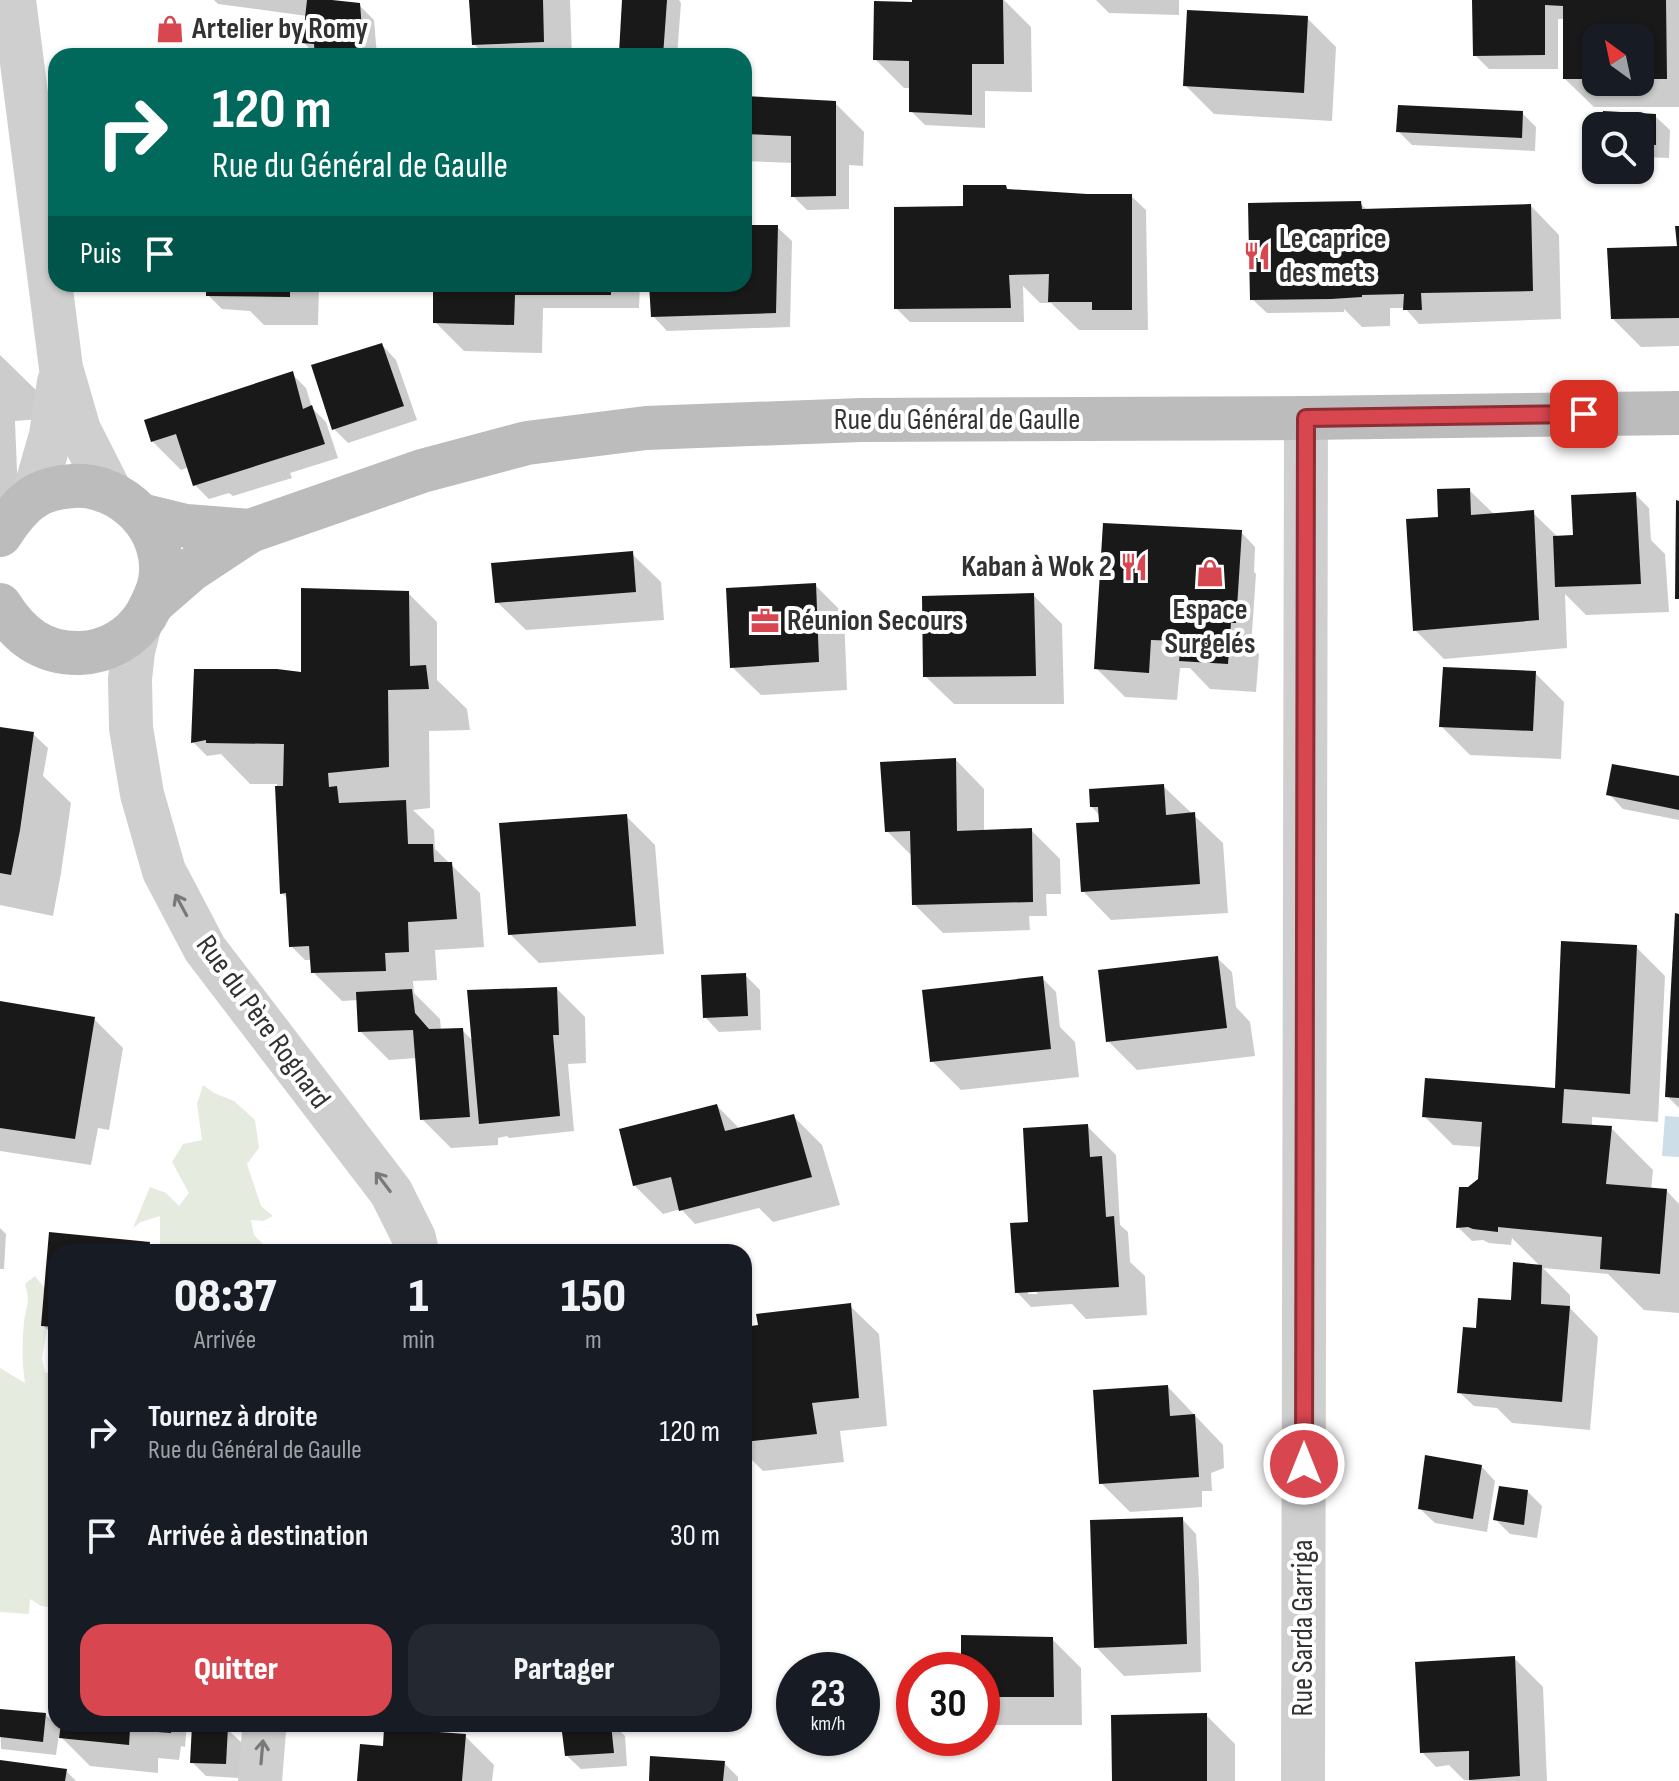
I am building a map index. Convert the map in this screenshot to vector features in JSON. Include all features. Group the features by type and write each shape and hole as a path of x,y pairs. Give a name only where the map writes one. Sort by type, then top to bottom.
{"main road":[{"name":"Rue du Général de Gaulle","path":"62,652 83,653 124,639 192,569 250,531 422,471 527,443 646,428 861,420 1679,413"},
{"name":"Rue du Général de Gaulle","path":"33,498 57,488 84,486 186,526 250,531"},
{"path":"0,535 13,515 33,498"},
{"path":"126,503 153,534 160,556 161,580 147,613"},
{"path":"4,618 26,637 62,652"}],"street":[{"path":"14,0 48,266"},
{"path":"51,292 61,368 79,430 126,503"},
{"path":"33,498 51,435 61,368"},
{"name":"Rue Sarda Garriga","path":"1303,1781 1306,418"},
{"name":"Rue du Père Rognard","path":"147,613 131,665 131,728 142,794 164,871 205,949 391,1192 415,1244"},
{"name":"Rue du Père Rognard","path":"62,652 90,671 111,692 131,728"},
{"path":"260,1781 264,1732"}],"shaded area":[{"path":"203,1085 234,1101 255,1120 259,1148 247,1164 261,1206 273,1216 263,1221 251,1220 254,1235 263,1244 160,1244 160,1216 133,1228 150,1187 166,1193 179,1206 189,1193 172,1162 183,1144 202,1140 197,1104"},
{"path":"1665,1116 1679,1117 1679,1157 1662,1156"},
{"path":"35,1276 48,1292 48,1323 42,1358 48,1373 48,1607 30,1599 29,1614 0,1612 0,1368 25,1383 23,1338 28,1300 25,1284"}],"building":[{"path":"307,0 360,3 363,48 314,48 314,44 301,43 301,27 304,27"},
{"path":"469,0 543,0 544,42 472,45"},
{"path":"622,0 667,0 664,48 619,48"},
{"path":"1003,0 1004,64 972,64 972,115 909,112 909,61 873,60 874,1"},
{"path":"1472,0 1666,0 1667,79 1654,79 1654,24 1582,24 1582,79 1563,79 1563,6 1545,5 1545,55 1473,56"},
{"path":"1187,10 1308,16 1304,93 1183,86"},
{"path":"752,96 836,101 836,196 791,197 791,136 752,134"},
{"path":"1398,105 1523,111 1522,138 1396,132"},
{"path":"1654,114 1656,114 1654,145"},
{"path":"963,185 1132,194 1132,310 1092,310 1092,302 1048,302 1049,274 1009,275 1011,308 894,309 894,207 963,206"},
{"path":"1361,201 1362,209 1531,204 1533,291 1421,293 1422,310 1403,310 1404,294 1250,300 1248,203"},
{"path":"752,225 778,225 776,313 651,317 649,292 752,292"},
{"path":"1675,226 1679,226 1679,246 1677,246"},
{"path":"1679,246 1679,318 1611,319 1607,248"},
{"path":"206,292 290,292 290,297 206,296"},
{"path":"433,292 611,292 611,295 515,295 514,325 433,323"},
{"path":"382,343 404,406 332,430 311,365"},
{"path":"293,371 303,409 312,405 325,444 193,486 176,434 151,442 144,420"},
{"path":"1470,488 1471,515 1534,510 1539,620 1413,631 1406,519 1438,517 1437,489"},
{"path":"1636,492 1641,584 1555,587 1553,536 1573,535 1571,495"},
{"path":"1676,500 1679,501 1679,599 1675,599"},
{"path":"1103,523 1242,530 1236,623 1231,623 1228,664 1179,661 1181,641 1151,640 1149,673 1094,669"},
{"path":"633,551 636,592 495,603 491,563"},
{"path":"816,583 819,662 730,668 726,588"},
{"path":"301,588 409,591 410,666 426,665 429,689 388,690 389,767 328,773 329,787 337,786 339,803 406,800 408,844 433,844 434,862 452,862 457,919 408,922 409,952 385,953 386,971 311,973 309,946 289,947 286,893 280,894 275,786 283,786 284,744 206,743 206,740 191,743 194,669 301,672"},
{"path":"1034,593 1036,676 923,677 922,596"},
{"path":"1443,667 1536,671 1533,731 1439,727"},
{"path":"0,727 34,732 11,875 0,873"},
{"path":"956,758 957,831 1032,828 1033,902 912,905 910,831 885,832 880,762"},
{"path":"1612,764 1679,776 1679,810 1606,795"},
{"path":"1164,784 1166,815 1195,812 1200,884 1081,892 1076,823 1099,822 1098,807 1090,807 1089,789"},
{"path":"627,814 636,926 508,935 499,823"},
{"path":"1675,913 1679,914 1679,1098 1665,1097"},
{"path":"1561,941 1637,945 1630,1094 1564,1089 1562,1123 1612,1126 1606,1184 1667,1189 1660,1274 1600,1269 1602,1237 1498,1227 1498,1232 1456,1228 1459,1187 1468,1187 1478,1179 1482,1122 1422,1117 1425,1078 1555,1088"},
{"path":"1218,956 1227,1028 1106,1042 1098,970"},
{"path":"746,973 748,1016 703,1018 701,975"},
{"path":"1043,976 1051,1049 930,1062 922,990"},
{"path":"557,987 559,1035 553,1035 560,1116 479,1124 467,990"},
{"path":"412,989 415,1013 429,1029 463,1028 470,1117 420,1120 413,1030 358,1032 356,992"},
{"path":"0,1001 95,1017 75,1139 0,1128"},
{"path":"717,1104 725,1131 794,1114 812,1177 679,1211 671,1177 633,1186 619,1129"},
{"path":"1088,1124 1090,1157 1102,1156 1106,1217 1114,1216 1119,1287 1015,1293 1010,1223 1028,1222 1023,1128"},
{"path":"49,1232 150,1242 48,1244 48,1326 41,1326"},
{"path":"1513,1262 1542,1265 1541,1304 1570,1306 1562,1402 1457,1393 1463,1327 1476,1328 1478,1298 1511,1300"},
{"path":"851,1303 859,1398 812,1403 817,1434 752,1441 752,1326 758,1325 756,1314"},
{"path":"1168,1385 1170,1416 1195,1414 1199,1477 1099,1484 1093,1390"},
{"path":"1425,1455 1482,1465 1473,1519 1418,1509"},
{"path":"1499,1486 1528,1490 1524,1525 1493,1520"},
{"path":"1183,1517 1187,1644 1094,1648 1090,1520"},
{"path":"961,1635 1053,1637 1054,1697 1000,1697 1000,1652 961,1652"},
{"path":"1515,1656 1520,1776 1469,1780 1469,1751 1420,1753 1415,1662"},
{"path":"0,1709 46,1713 43,1742 0,1737"},
{"path":"1207,1713 1207,1781 1112,1781 1111,1715"},
{"path":"60,1732 130,1732 129,1745 59,1738"},
{"path":"192,1732 228,1732 226,1764 190,1763"},
{"path":"384,1732 466,1734 462,1781 357,1781 360,1744 383,1746"},
{"path":"562,1732 612,1732 614,1753 565,1756"},
{"path":"650,1756 725,1761 723,1781 649,1781"},
{"path":"0,1760 67,1769 65,1781 0,1781"}],"place":[{"name":"Artelier by Romy","path":"170,29"},
{"name":"Le caprice des mets","path":"1257,256"},
{"name":"Kaban à Wok 2","path":"1134,567"},
{"name":"Espace Surgelés","path":"1210,573"},
{"name":"Réunion Secours","path":"765,621"}],"route":[{"path":"1304,1464 1306,418 1584,414"}]}
